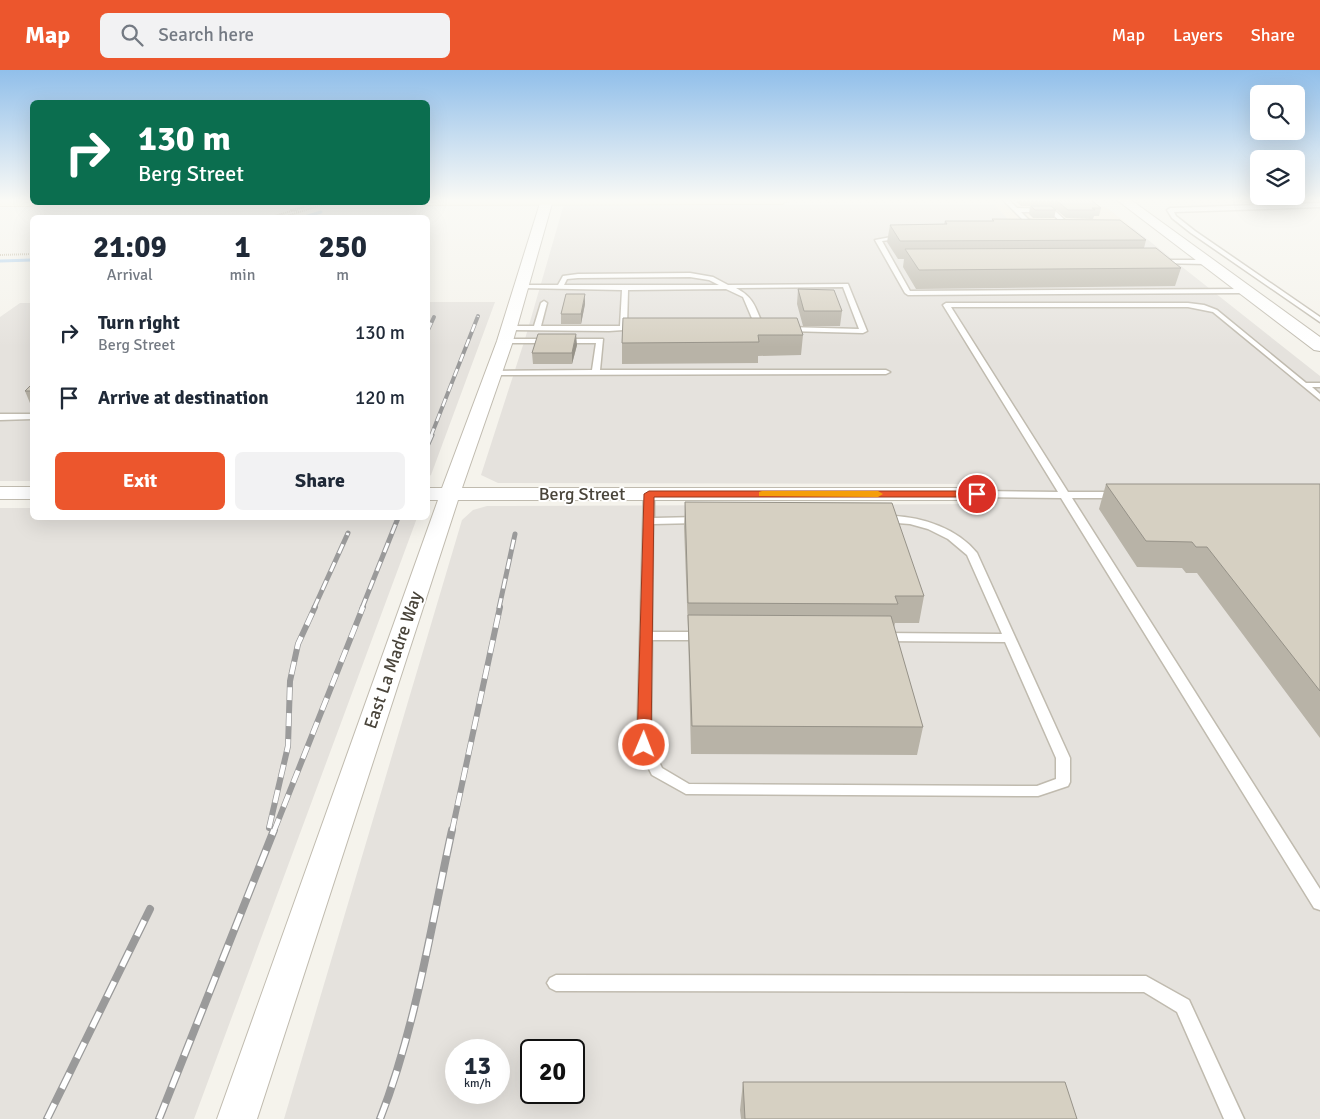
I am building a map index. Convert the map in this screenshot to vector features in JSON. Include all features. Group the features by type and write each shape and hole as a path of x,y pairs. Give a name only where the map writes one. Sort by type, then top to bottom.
{"street":[{"name":"East La Madre Way","path":"237,1119 439,494 493,373 507,335 533,249"},
{"path":"1189,249 1320,346"},
{"path":"0,493 30,493"},
{"name":"Berg Street","path":"439,494 977,494"}],"lane":[{"path":"883,249 908,293 1246,291"},
{"path":"1217,249 1320,320"},
{"path":"1147,259 1156,262 1206,262"},
{"path":"890,263 900,263"},
{"path":"561,285 566,277 578,276 690,275 711,278 745,296 751,305 758,324"},
{"path":"522,286 561,285 625,288 846,285 863,331 804,331 777,328"},
{"path":"623,328 625,288"},
{"path":"537,328 544,303"},
{"path":"1320,398 1215,311 1204,307 1188,305 946,305 1320,903"},
{"path":"748,324 767,326"},
{"path":"507,335 537,328 623,328 647,326"},
{"path":"507,335 600,341 596,373"},
{"path":"493,373 886,372"},
{"path":"1304,385 1320,385"},
{"path":"0,417 30,416"},
{"path":"649,494 644,745 657,771 686,789 1038,791 1063,782 1063,758 972,553 953,537 929,524 902,519 873,519"},
{"path":"977,494 1123,495"},
{"path":"649,520 707,520"},
{"path":"646,636 715,636"},
{"path":"872,637 1010,638"},
{"path":"556,984 1146,984 1183,1006 1234,1119"}],"path":[{"path":"0,255 30,254"}],"shaded area":[{"path":"551,249 1159,249 1320,376 1320,1119 284,1119 462,520 473,510 487,506 985,504 975,484 498,483 481,475 525,339"},
{"path":"430,302 495,302 431,475"},
{"path":"20,303 30,303 30,481 0,481 0,317"},
{"path":"0,508 30,508 30,520 416,520 194,1119 0,1119"}],"building":[{"path":"905,249 1157,249 1181,268 919,270"},
{"path":"798,289 834,290 842,311 804,311"},
{"path":"566,294 585,294 581,314 561,314"},
{"path":"623,318 797,318 803,335 758,335 759,342 622,343"},
{"path":"538,334 576,334 572,353 532,353"},
{"path":"1106,484 1320,484 1320,691 1207,547 1196,547 1192,542 1146,541"},
{"path":"685,502 892,503 924,596 895,596 898,604 688,603"},
{"path":"688,615 891,616 923,727 692,726"},
{"path":"743,1082 1065,1082 1077,1119 745,1119"}],"waterway":[{"path":"0,261 30,260"}],"railway":[{"path":"431,436 478,316"},
{"path":"430,326 434,317"},
{"path":"430,440 432,435"},
{"path":"362,608 397,520"},
{"path":"314,608 348,533"},
{"path":"499,608 515,534"},
{"path":"269,828 288,746 290,681 298,644 315,607"},
{"path":"274,831 363,607"},
{"path":"452,831 500,607"},
{"path":"159,1119 274,830"},
{"path":"380,1119 393,1084 413,1012 452,830"},
{"path":"47,1119 150,909"}],"slow traffic":[{"path":"762,494 878,494"}],"route":[{"path":"644,745 649,494 977,494"}]}
